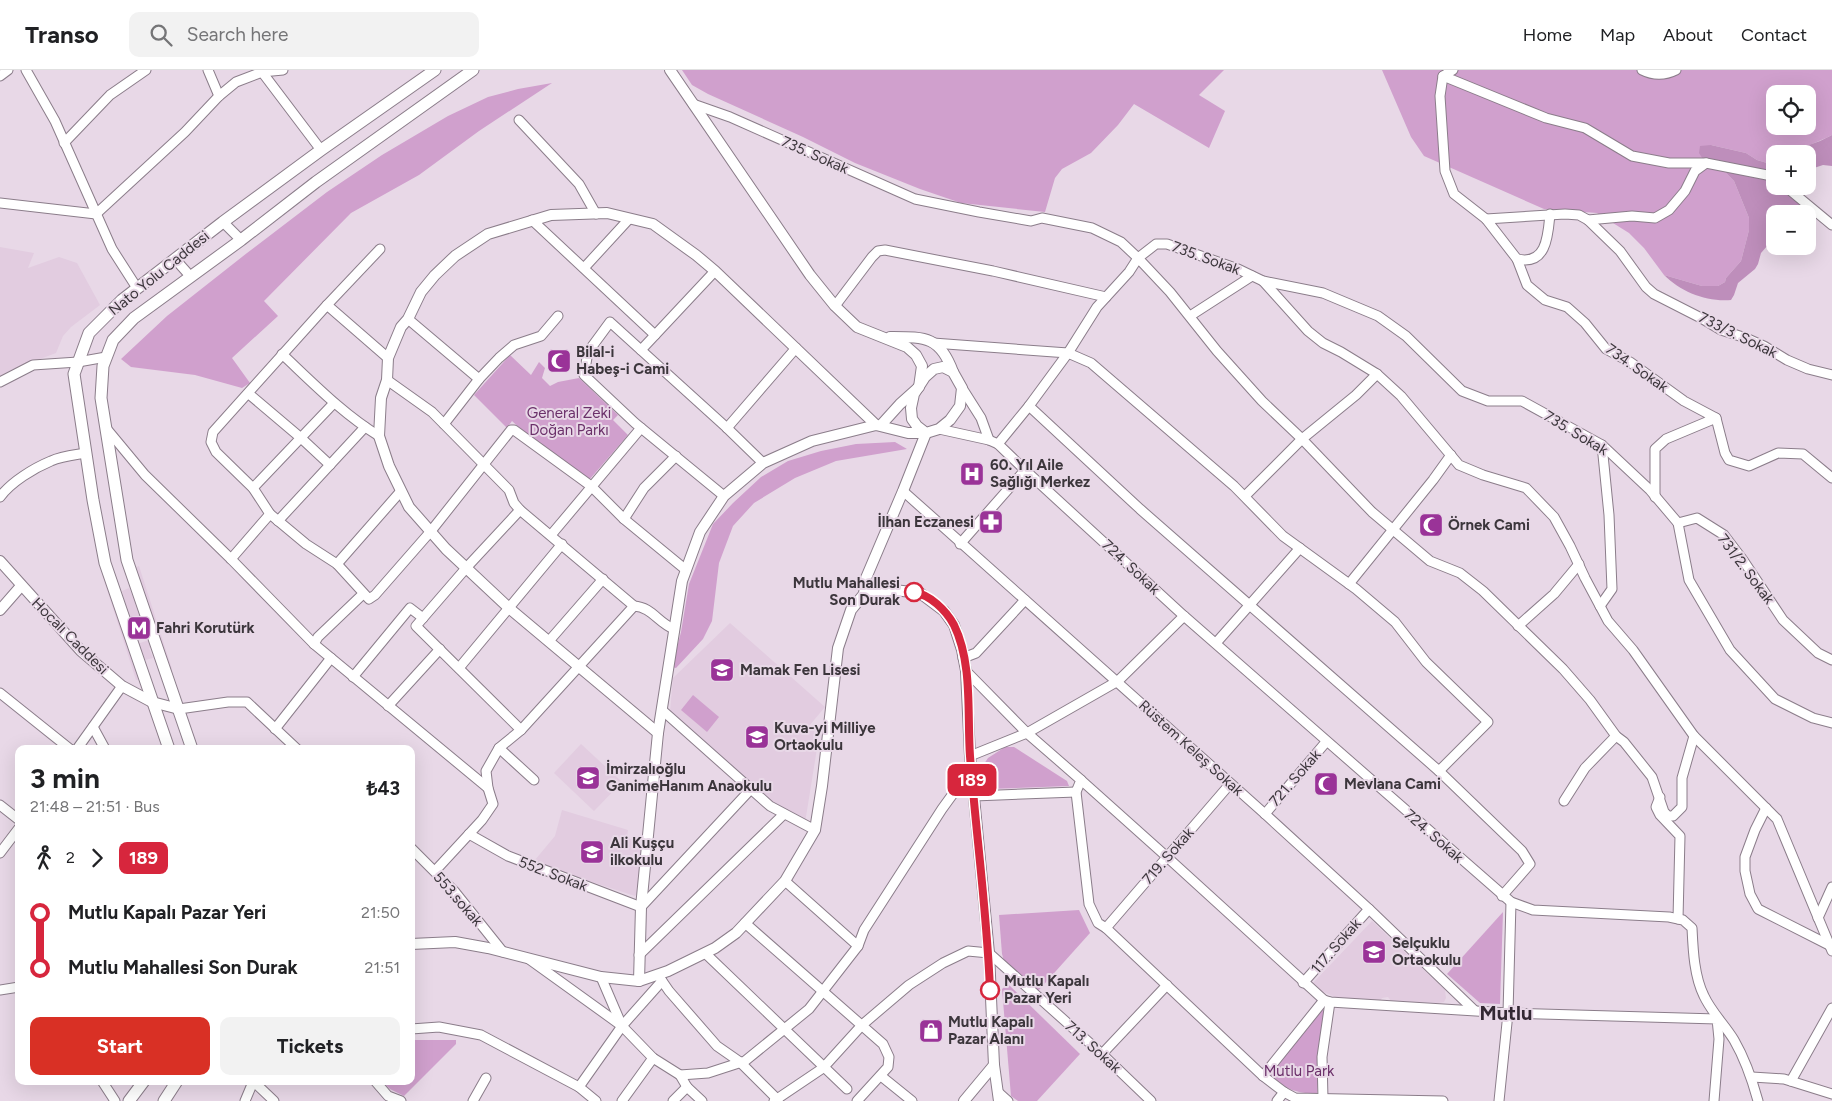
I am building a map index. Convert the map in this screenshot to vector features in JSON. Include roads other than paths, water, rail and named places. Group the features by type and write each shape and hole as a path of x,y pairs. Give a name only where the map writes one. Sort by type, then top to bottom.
{"main road":[{"name":"Nato Yolu Caddesi","path":"168,745 105,563 74,374 89,333 122,300 223,222 435,70"},
{"path":"191,745 126,560 101,398 103,366 113,340 134,318 241,240 316,182 473,70"},
{"path":"130,1101 141,1085"},
{"path":"164,1101 174,1085"}],"street":[{"path":"0,76 8,70"},
{"path":"26,70 55,121 112,249 137,288"},
{"path":"64,143 110,95 146,70"},
{"path":"208,70 219,96"},
{"path":"0,203 96,214 236,82 262,72 283,70"},
{"path":"639,981 641,907 658,733 682,582 700,532 724,496 763,463 812,441 878,425 919,386 922,366 908,346 857,327 835,306 810,275 670,70"},
{"path":"1443,76 1453,70"},
{"path":"1642,70 1658,75 1666,75 1676,70"},
{"path":"262,72 321,150"},
{"path":"1443,76 1546,118 1585,128 1632,156 1669,163 1706,163 1766,175"},
{"name":"734. Sokak","path":"1443,76 1440,96 1445,171 1454,194 1486,219 1517,259 1527,285 1545,300 1567,308 1585,323 1606,350 1630,362 1684,401 1716,418"},
{"name":"735. Sokak","path":"693,104 730,117 915,199 1031,221 1042,218 1092,228 1122,242 1138,258 1156,244 1168,244 1230,266 1263,281 1323,293 1360,307 1378,316 1406,336 1462,391 1488,401 1522,401 1602,445 1656,497"},
{"path":"519,120 579,184 596,214"},
{"path":"1486,219 1550,214 1579,215 1588,220 1632,216 1655,218 1669,210 1685,191 1695,171 1706,163"},
{"path":"1797,195 1832,225"},
{"path":"658,733 509,608 446,549 409,507 401,491 389,466 379,436 381,398 388,380 388,358 401,327 408,319 421,292 435,274 454,256 488,234 551,215 607,213 653,224 696,255 878,425 908,433 926,433 939,429 950,420 960,406 962,388"},
{"path":"1517,259 1526,261 1541,254 1548,241 1550,214"},
{"path":"584,268 628,218"},
{"path":"532,220 655,335"},
{"name":"733/3. Sokak","path":"1588,220 1620,251 1646,287 1654,294 1721,330 1764,346 1787,360 1808,369 1832,376"},
{"path":"223,222 241,240"},
{"path":"380,249 282,354 249,394 213,432 210,442 216,452 253,488 270,514 306,544 337,564 369,599 375,596 511,430 514,430 591,486 624,519 686,570"},
{"path":"835,306 872,257 878,251 885,250 993,271 1106,297"},
{"path":"998,444 1068,353 1097,307 1129,272 1138,258 1262,401 1302,439 1372,512 1430,561 1460,573 1483,592 1563,669 1590,700 1616,736 1624,742 1652,777 1664,812 1668,816 1673,816 1682,807 1682,778 1694,736"},
{"path":"175,259 191,277"},
{"path":"641,350 715,271"},
{"path":"1190,316 1252,276"},
{"path":"1263,281 1308,331 1323,343 1377,374 1401,396 1459,465 1483,475 1526,488 1554,517 1608,620 1633,650 1694,736 1777,819 1831,948"},
{"path":"327,305 388,358"},
{"path":"444,424 479,379 514,346 542,336 558,316"},
{"path":"408,319 479,379"},
{"path":"724,496 641,428 584,375 588,352 610,322 763,463"},
{"path":"884,337 928,339 941,348 948,357 953,372 981,418 989,440"},
{"path":"933,343 1068,353 1091,363 1234,486 1283,536 1349,584 1395,622 1426,662 1488,722 1439,771"},
{"path":"727,428 796,348"},
{"path":"282,354 334,403 364,427 379,436"},
{"path":"0,382 33,365 78,362 106,357"},
{"path":"926,433 912,419 911,408 914,394 925,377 934,369 942,367 953,372"},
{"path":"1244,496 1302,439 1356,395 1377,374"},
{"path":"388,380 432,412 509,490 514,503 520,510 634,606 646,608 664,624 674,629"},
{"path":"249,394 330,465"},
{"path":"253,488 334,403"},
{"path":"1029,406 1140,509 1439,771 1522,851 1530,864 1502,896"},
{"path":"1832,478 1803,454 1778,453 1749,466 1729,460 1725,453 1716,418 1666,439 1656,449 1656,497 1678,523 1689,580 1730,650 1774,699 1813,718 1832,723"},
{"path":"278,521 364,427"},
{"path":"106,428 145,475 314,644 488,788"},
{"path":"550,535 641,428"},
{"name":"724. Sokak","path":"939,429 989,440 998,444 1184,616 1511,902 1533,910 1678,919"},
{"path":"579,1087 622,1026 660,978 715,948 736,933 785,881 815,830 838,648 851,610 864,594 866,578 926,433"},
{"path":"1600,606 1612,589 1609,515 1602,445"},
{"path":"0,497 5,490 33,470 52,460 86,453"},
{"path":"1349,584 1451,455"},
{"path":"624,519 644,488 676,456"},
{"path":"960,544 1025,470"},
{"path":"337,564 401,491"},
{"name":"Rüstem Keleş Sokak","path":"903,491 1369,908 1474,1010"},
{"path":"520,510 416,626 521,730"},
{"path":"231,559 270,514"},
{"name":"731/2. Sokak","path":"1678,523 1696,518 1724,535 1783,620 1818,653 1832,660"},
{"path":"459,668 562,544"},
{"path":"1216,643 1300,548"},
{"name":"Hocalı Caddesi","path":"0,560 20,586 81,652 122,686 152,702 179,709"},
{"path":"1518,626 1554,594 1579,564"},
{"path":"549,641 603,579"},
{"path":"0,610 20,586"},
{"path":"864,594 894,590 920,593 944,611 954,625 966,671 971,770 989,953 994,1065 999,1097 1008,1101"},
{"path":"314,644 318,637 363,594"},
{"path":"963,658 976,653 1025,600"},
{"path":"435,871 482,820 493,804 488,788 486,771 499,748 521,730 634,606"},
{"path":"353,677 410,608 423,618"},
{"path":"970,756 1027,733 1118,682 1184,616"},
{"path":"388,706 440,649"},
{"path":"275,729 330,658"},
{"path":"966,671 1027,733 1168,857 1303,982 1327,1001 1508,1013 1717,1019"},
{"path":"80,745 122,686"},
{"path":"0,693 65,745"},
{"path":"179,709 228,702 247,702 293,745"},
{"path":"662,710 770,806 815,830"},
{"path":"93,727 103,745"},
{"path":"1564,801 1584,768 1616,736"},
{"name":"721. Sokak","path":"1265,814 1326,742"},
{"path":"499,748 534,780"},
{"path":"680,1076 708,1073 745,1061 809,1010 858,946 864,930 942,809 971,770"},
{"path":"1081,780 1076,792 1089,904 1098,923 1106,928 1263,1076 1284,1092 1296,1098 1443,1101"},
{"name":"719. Sokak","path":"1106,928 1230,784"},
{"path":"641,907 751,789"},
{"path":"974,796 1076,792"},
{"path":"1660,797 1656,807 1660,815 1680,836 1678,919 1683,920 1692,928 1697,972 1703,994 1717,1019 1733,1039 1752,1077 1758,1101"},
{"path":"0,805 15,817"},
{"path":"1766,808 1744,858 1750,894 1758,909 1831,948"},
{"path":"639,955 784,814"},
{"path":"0,853 15,833"},
{"name":"552. Sokak","path":"469,834 508,856 641,907"},
{"name":"553.sokak","path":"415,851 455,892 503,952"},
{"path":"785,881 858,946"},
{"path":"1818,918 1832,887"},
{"path":"1499,1101 1508,1013 1511,902"},
{"name":"117. Sokak","path":"1303,982 1369,908"},
{"path":"745,923 883,1044 889,1057 888,1068 857,1101"},
{"path":"415,944 455,942 601,977 639,981 660,978"},
{"path":"660,978 717,1046 740,1062 776,1100 823,1068 862,1025 909,985 943,963 968,951 989,953"},
{"path":"705,953 847,1089"},
{"name":"713. Sokak","path":"989,953 1102,1054 1151,1101"},
{"path":"528,958 622,1026 653,1058 680,1076 702,1101"},
{"path":"601,977 622,1026"},
{"path":"1102,1054 1167,985"},
{"path":"0,990 15,988"},
{"path":"1263,1076 1327,1001"},
{"path":"1323,1099 1322,1057 1327,1001"},
{"path":"1791,1081 1832,1008"},
{"path":"1714,1101 1719,1039 1717,1019"},
{"path":"415,1029 439,1028 481,1036 579,1087 596,1101"},
{"path":"622,1101 653,1058"},
{"path":"964,1101 994,1065"},
{"path":"881,1076 912,1101"},
{"path":"1752,1077 1791,1081 1832,1094"},
{"path":"473,1101 486,1078"},
{"path":"105,1085 115,1101"},
{"path":"245,1101 252,1085"},
{"path":"256,1085 274,1101"},
{"path":"377,1085 385,1098 401,1101"},
{"path":"673,1101 687,1086"},
{"path":"1277,1101 1284,1092"}],"place":[{"name":"Bilal-i Habeş-i Cami","path":"559,361"},
{"name":"60. Yıl Aile Sağlığı Merkez","path":"972,474"},
{"name":"İlhan Eczanesi","path":"991,522"},
{"name":"Örnek Cami","path":"1431,525"},
{"name":"Mutlu Mahallesi Son Durak","path":"914,592"},
{"name":"Fahri Korutürk","path":"139,628"},
{"name":"Mamak Fen Lisesi","path":"722,670"},
{"name":"Kuva-yi Milliye Ortaokulu","path":"757,737"},
{"name":"İmirzalıoğlu GanimeHanım Anaokulu","path":"588,778"},
{"name":"Mevlana Cami","path":"1326,784"},
{"name":"Ali Kuşçu ilkokulu","path":"592,852"},
{"name":"Selçuklu Ortaokulu","path":"1374,952"},
{"name":"Mutlu Kapalı Pazar Yeri","path":"990,990"},
{"name":"Mutlu Kapalı Pazar Alanı","path":"931,1031"}],"district":[{"name":"Mutlu","path":"1506,1013"}],"park label":[{"name":"General Zeki Doğan Parkı","path":"569,422"},
{"name":"Mutlu Park","path":"1299,1071"}]}
